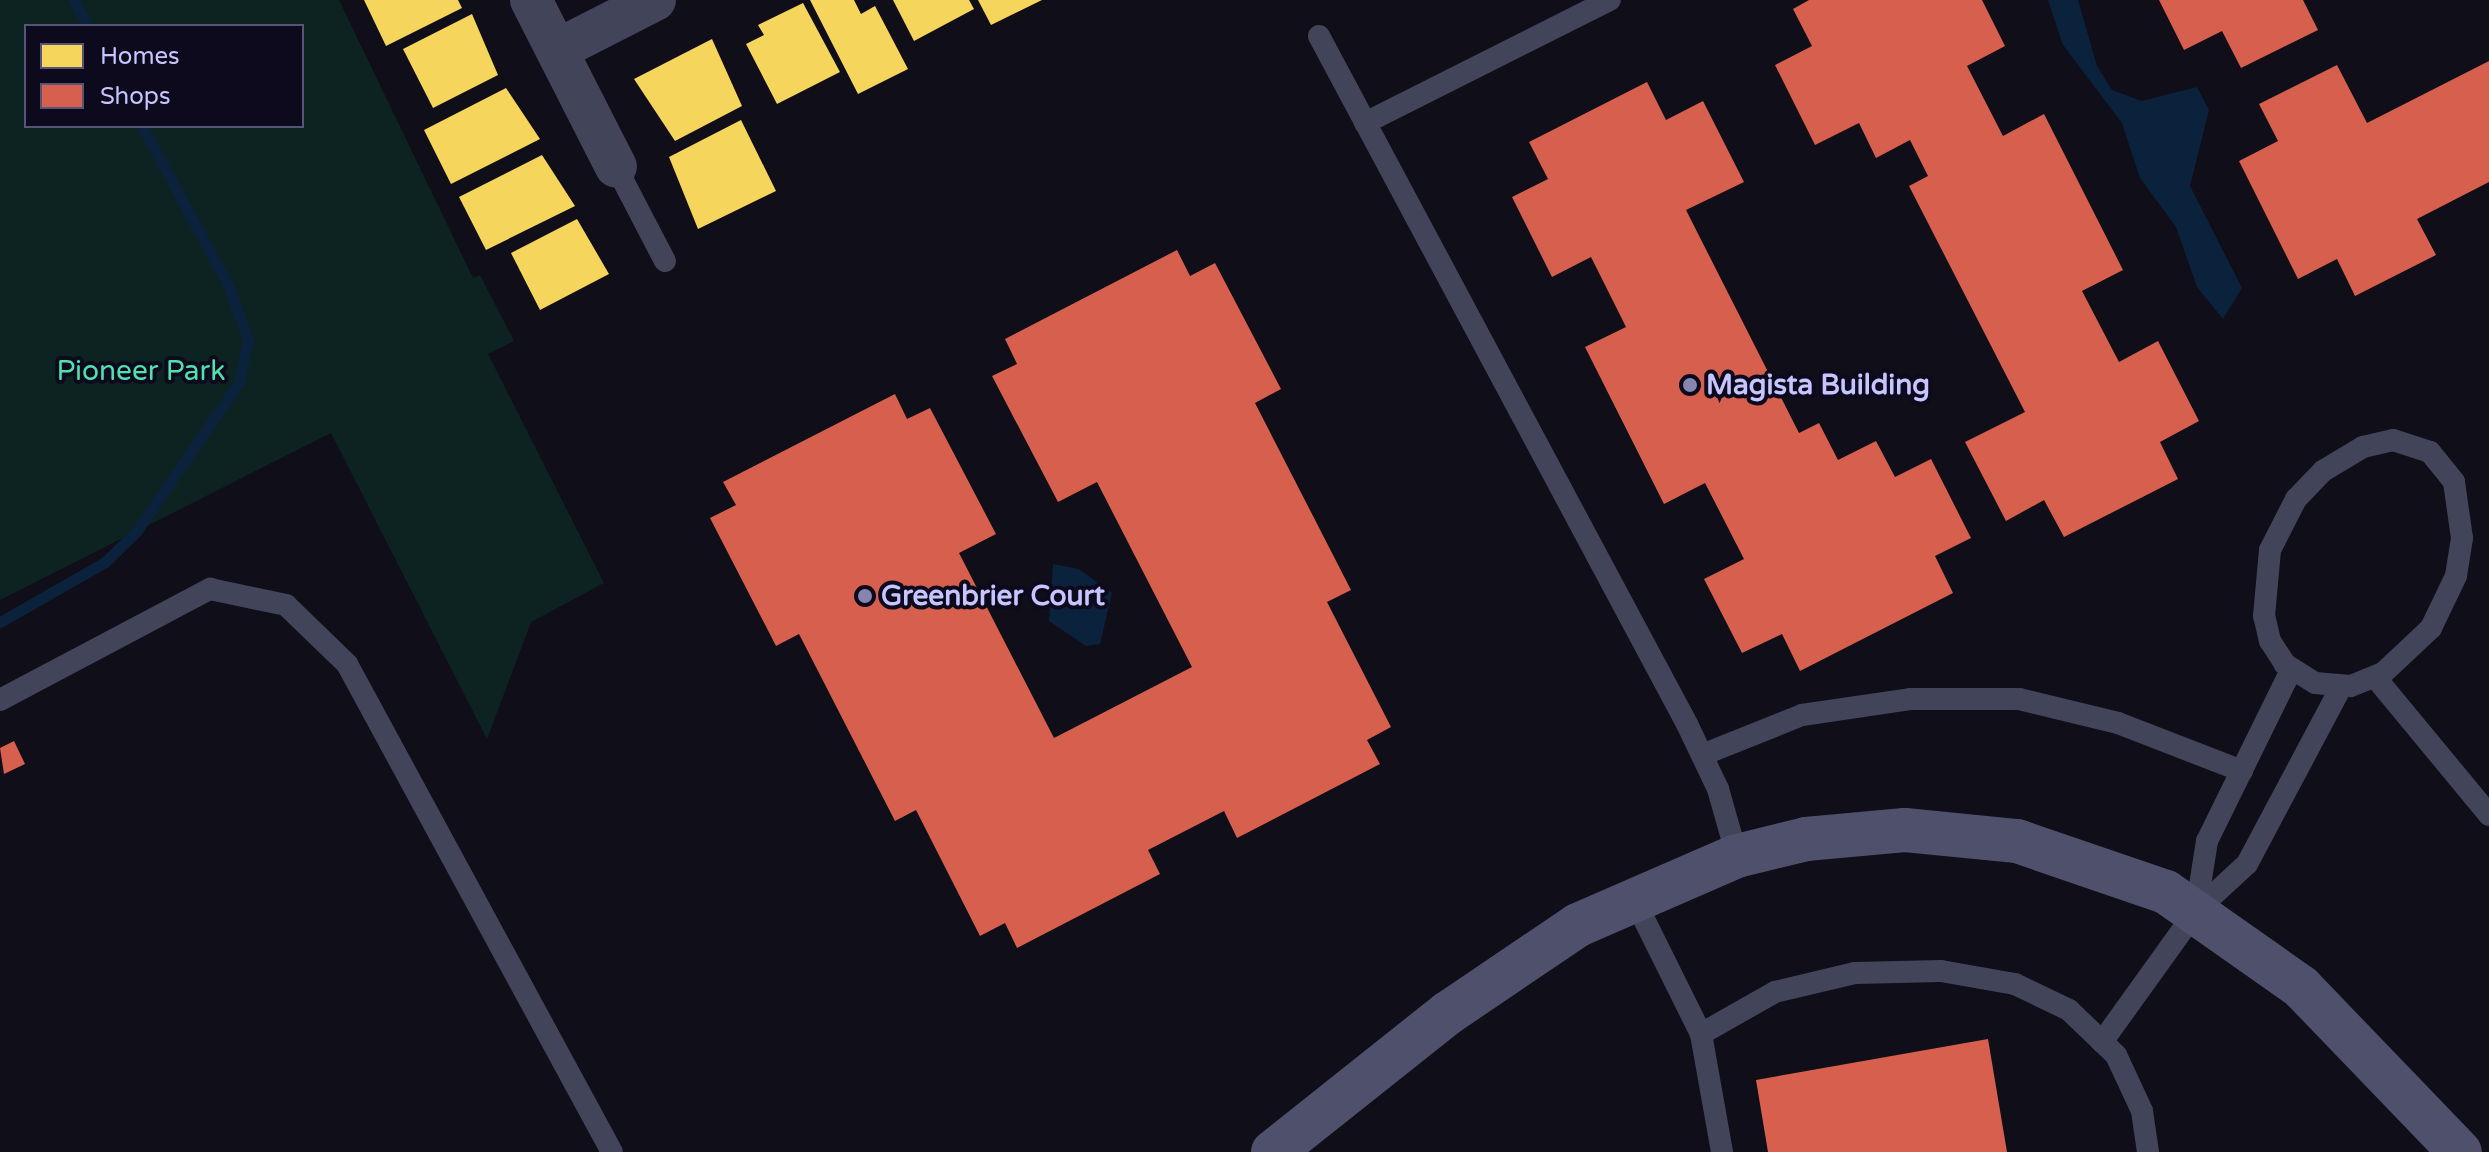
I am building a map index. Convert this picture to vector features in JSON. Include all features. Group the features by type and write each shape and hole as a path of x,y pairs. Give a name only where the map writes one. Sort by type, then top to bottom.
{"street":[{"path":"531,0 616,167"},
{"path":"557,50 655,0"},
{"path":"1273,1152 1448,1013 1578,925 1633,897 1737,856 1806,839 1905,830 2017,841 2105,866 2196,911 2301,987 2460,1152"}],"lane":[{"path":"1365,123 1610,0"},
{"path":"1319,36 1702,755 1737,856"},
{"path":"616,167 665,261"},
{"path":"2401,441 2430,452 2450,474 2462,519 2461,558 2431,628 2375,677 2341,687 2291,670 2274,649 2264,616 2277,531 2323,471 2370,444 2401,441"},
{"path":"0,700 210,589 252,593 297,613 347,664 612,1152"},
{"path":"2196,911 2207,841 2291,670"},
{"path":"2375,677 2489,815"},
{"path":"2102,1042 2196,911 2247,864 2341,687"},
{"path":"1702,755 1802,715 1910,699 2019,699 2118,723 2242,771"},
{"path":"1633,897 1701,1034 1722,1152"},
{"path":"1701,1034 1775,992 1855,973 1941,971 2015,984 2069,1010 2116,1055 2142,1111 2148,1152"}],"green space":[{"name":"Pioneer Park","path":"0,0 339,0 473,278 480,275 514,341 488,354 604,583 531,622 487,739 331,433 0,600"}],"water":[{"path":"2048,0 2078,0 2097,66 2112,90 2142,101 2197,87 2209,110 2190,186 2242,288 2223,319 2197,287 2176,227 2140,178 2122,123 2063,45"},
{"path":"1053,564 1079,569 1112,593 1100,644 1086,646 1049,621"}],"building: Homes":[{"path":"364,0 458,0 462,8 386,46"},
{"path":"810,0 854,0 861,14 875,6 908,69 858,94"},
{"path":"893,0 969,0 974,9 914,41"},
{"path":"978,0 1042,0 991,25"},
{"path":"803,3 840,72 777,104 746,44 764,35 758,25"},
{"path":"472,14 498,75 433,108 403,49"},
{"path":"712,39 742,106 675,141 634,79"},
{"path":"506,88 540,139 451,184 424,130"},
{"path":"741,120 776,191 698,229 669,157"},
{"path":"542,155 575,206 486,250 459,197"},
{"path":"577,219 609,274 540,310 511,253"}],"building: Shops":[{"path":"1809,0 1982,0 2005,46 1967,66 2003,136 2044,114 2123,270 2082,291 2119,362 2158,341 2199,421 2160,442 2178,479 2064,537 2044,500 2006,521 1965,442 2025,412 1909,186 1928,176 1910,140 1876,158 1859,123 1815,145 1775,65 1812,46 1793,9"},
{"path":"2159,0 2303,0 2318,30 2241,68 2222,31 2184,50"},
{"path":"2489,61 2489,182 2417,219 2436,255 2355,296 2337,259 2298,279 2239,161 2278,141 2259,104 2337,65 2367,123"},
{"name":"Magista Building","path":"1647,82 1666,120 1703,101 1744,182 1686,210 1799,433 1819,423 1838,460 1876,441 1895,477 1931,459 1971,538 1935,556 1953,593 1800,671 1782,634 1742,653 1704,579 1744,559 1705,483 1664,504 1585,347 1626,327 1591,257 1552,277 1512,197 1548,179 1529,142"},
{"name":"Greenbrier Court","path":"1177,250 1190,276 1215,263 1281,389 1255,403 1351,590 1327,602 1391,727 1367,740 1380,764 1237,838 1224,811 1148,850 1160,874 1017,948 1005,923 980,936 916,810 895,821 799,634 776,646 710,518 736,505 723,482 895,394 907,419 930,408 996,534 959,553 1054,738 1192,667 1097,482 1058,502 992,376 1017,364 1005,339"},
{"path":"14,741 25,764 4,774 0,748"},
{"path":"1988,1039 2007,1152 1768,1152 1756,1080"}],"waterway":[{"path":"74,0 87,24"},
{"path":"0,622 105,562 136,532 239,382 248,340 229,287 143,128"}],"place":[{"name":"Magista Building","path":"1690,385"},
{"name":"Greenbrier Court","path":"865,596"}]}
